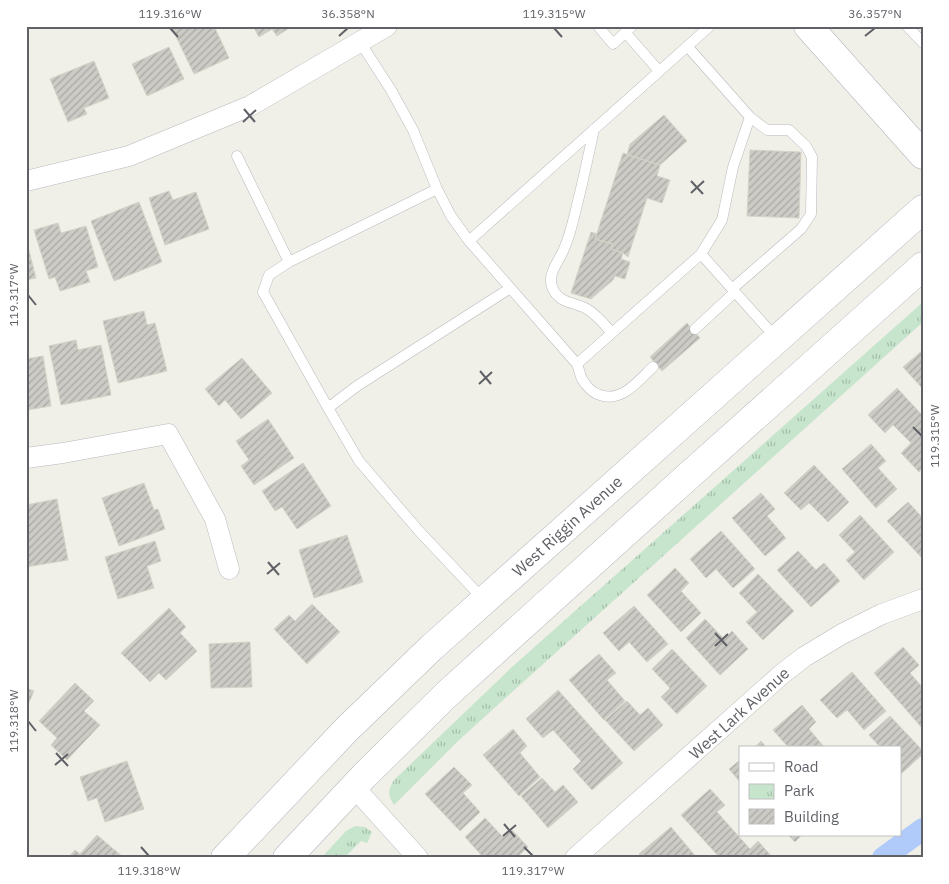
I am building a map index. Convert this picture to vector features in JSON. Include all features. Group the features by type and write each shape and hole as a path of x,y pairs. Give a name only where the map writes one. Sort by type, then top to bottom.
{"main road":[{"path":"808,26 923,154"},
{"name":"West Riggin Avenue","path":"225,858 314,763 431,648 923,209"},
{"path":"287,858 402,738 463,679 923,266"}],"street":[{"path":"26,181 130,156 250,106 387,26"},
{"path":"26,458 168,434 215,519 229,569"},
{"name":"West Lark Avenue","path":"575,858 804,656 882,614 923,599"},
{"path":"354,787 418,858"}],"lane":[{"path":"598,26 613,44 629,29 660,71"},
{"path":"469,241 710,26"},
{"path":"907,26 923,43"},
{"path":"360,42 391,90 413,130 451,216 469,241 509,288 577,364 582,380 590,389 597,394 614,397 625,391 653,366"},
{"path":"687,46 750,117 767,130 789,130 806,146 812,157 811,214 800,229 695,329"},
{"path":"577,364 701,254 722,220 733,167 750,117"},
{"path":"594,129 574,219 550,282 558,298 585,308 601,320 612,333"},
{"path":"237,156 289,262"},
{"path":"438,189 289,262 269,275 263,292 359,461 419,531 484,600"},
{"path":"701,254 777,339"},
{"path":"328,408 357,386 509,288"}],"green space":[{"path":"923,302 923,322 459,740 394,805 389,792 394,780 512,667"},
{"path":"355,826 365,827 372,832 367,843 361,841 344,858 321,858 346,831"}],"building":[{"path":"171,26 214,26 229,58 194,74"},
{"path":"253,26 292,26 277,36 272,29 259,37"},
{"path":"169,47 184,79 147,96 132,64"},
{"path":"94,61 109,98 84,108 87,114 68,122 50,79"},
{"path":"664,115 687,141 660,165 627,155 630,144"},
{"path":"750,150 801,152 799,218 747,216"},
{"path":"623,153 660,165 657,176 670,180 662,203 647,198 628,257 611,249 613,244 595,239"},
{"path":"169,191 173,200 196,192 209,229 165,245 149,198"},
{"path":"139,202 162,262 114,281 91,221"},
{"path":"58,223 61,233 86,226 98,267 86,271 90,282 60,291 55,277 49,279 34,230"},
{"path":"591,232 597,234 595,239 613,244 611,249 623,253 621,259 630,262 625,279 615,276 613,280 591,299 571,293"},
{"path":"26,239 36,278 26,280"},
{"path":"144,311 147,325 155,323 167,371 118,383 103,321"},
{"path":"687,323 700,338 662,371 650,357"},
{"path":"76,340 78,350 101,345 111,395 61,405 49,346"},
{"path":"923,350 923,389 903,367"},
{"path":"43,356 51,406 27,410 26,359"},
{"path":"242,358 272,393 241,419 225,400 219,406 205,389"},
{"path":"897,388 923,416 923,468 919,472 901,453 911,443 893,425 885,433 868,415"},
{"path":"268,419 294,458 254,485 241,466 249,460 236,441"},
{"path":"871,444 886,461 878,468 897,489 876,508 842,469"},
{"path":"303,463 331,506 297,529 282,507 275,511 262,491"},
{"path":"814,465 849,502 828,522 809,503 801,510 784,493"},
{"path":"144,483 154,510 158,509 165,529 119,546 102,498"},
{"path":"761,493 775,509 767,516 786,538 765,556 732,518"},
{"path":"57,499 68,560 26,567 26,505"},
{"path":"908,502 923,518 922,558 887,521"},
{"path":"860,515 894,552 864,580 846,560 855,552 839,535"},
{"path":"721,531 755,569 733,588 716,569 706,578 690,559"},
{"path":"347,535 363,582 314,598 299,550"},
{"path":"155,541 161,561 147,566 154,588 118,599 105,557"},
{"path":"798,551 816,570 824,563 840,581 811,607 777,570"},
{"path":"675,568 689,583 681,591 701,613 681,632 647,595"},
{"path":"758,574 794,611 763,640 746,622 757,612 739,593"},
{"path":"312,604 340,632 307,664 274,629 289,615 295,621"},
{"path":"634,606 668,644 647,662 629,642 619,651 603,633"},
{"path":"169,608 186,627 180,633 197,651 166,680 159,673 150,682 121,653"},
{"path":"705,619 724,639 732,631 748,649 720,675 686,638"},
{"path":"250,642 252,687 211,688 209,644"},
{"path":"903,647 919,665 910,673 923,688 923,729 874,673"},
{"path":"672,649 707,686 677,714 661,697 670,688 652,669"},
{"path":"599,654 616,673 607,680 625,701 604,720 569,680"},
{"path":"852,672 886,711 864,730 847,710 837,718 820,700"},
{"path":"75,683 94,701 84,711 100,725 67,760 51,745 57,738 39,721"},
{"path":"26,688 34,691 26,709"},
{"path":"558,690 623,763 592,790 573,769 581,761 553,730 543,738 526,719"},
{"path":"627,701 640,715 648,708 663,725 634,751 605,720"},
{"path":"802,705 816,722 809,729 823,746 787,746 773,730"},
{"path":"890,716 923,751 923,754 902,773 902,746 879,746 869,735"},
{"path":"513,729 527,746 520,753 540,777 519,796 483,755"},
{"path":"761,741 765,746 756,746"},
{"path":"127,761 144,809 105,822 97,798 88,801 80,777"},
{"path":"739,761 739,781 729,769"},
{"path":"454,767 472,785 463,793 480,812 460,831 425,794"},
{"path":"542,778 555,792 563,785 578,802 548,828 521,796"},
{"path":"710,789 725,805 717,812 750,849 758,841 773,858 720,858 681,815"},
{"path":"485,818 503,837 512,830 528,847 516,858 484,858 465,837"},
{"path":"671,827 697,858 642,858 639,854"},
{"path":"97,835 124,858 68,858 75,850 80,854"},
{"path":"789,836 801,836 795,842"}],"waterway":[{"path":"883,858 923,829"}]}
